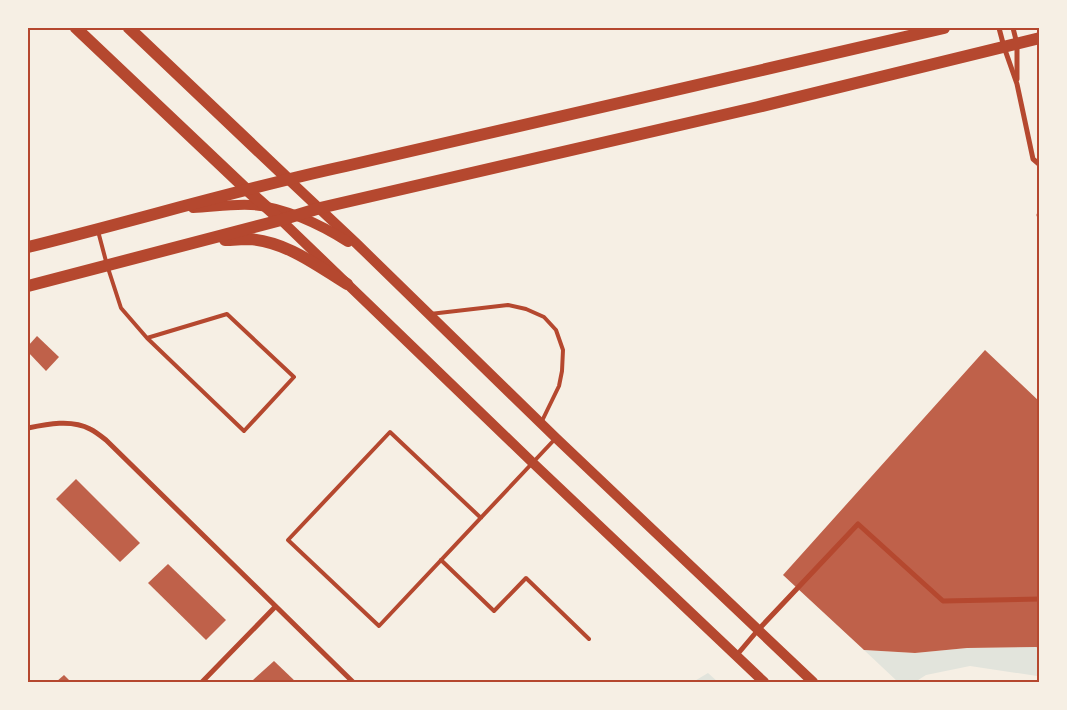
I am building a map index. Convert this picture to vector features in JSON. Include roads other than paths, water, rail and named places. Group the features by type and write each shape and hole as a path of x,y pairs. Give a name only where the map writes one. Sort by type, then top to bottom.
{"main road":[{"path":"76,28 281,220 764,682"},
{"path":"129,28 320,208 556,438 813,682"},
{"path":"28,247 98,230 288,178 944,28"},
{"path":"28,286 296,216 320,208 758,107 1040,38"},
{"path":"176,209 252,204 265,206 313,222 337,235 373,260"},
{"path":"200,241 248,239 280,246 295,252 347,284"}],"street":[{"path":"999,28 1017,84 1033,158 1040,165"},
{"path":"1013,28 1017,44 1017,84"},
{"path":"28,428 47,424 68,423 88,428 106,440 353,682"},
{"path":"736,656 858,524 943,601 1040,599"},
{"path":"202,682 275,606"}],"lane":[{"path":"98,230 121,308 147,338 244,431 294,377 227,314 147,338"},
{"path":"428,314 508,305 526,309 544,317 556,330 563,350 559,386 541,423"},
{"path":"481,518 390,432 288,540 379,626 533,463 556,438"},
{"path":"441,560 494,611 526,578 589,639"}]}
